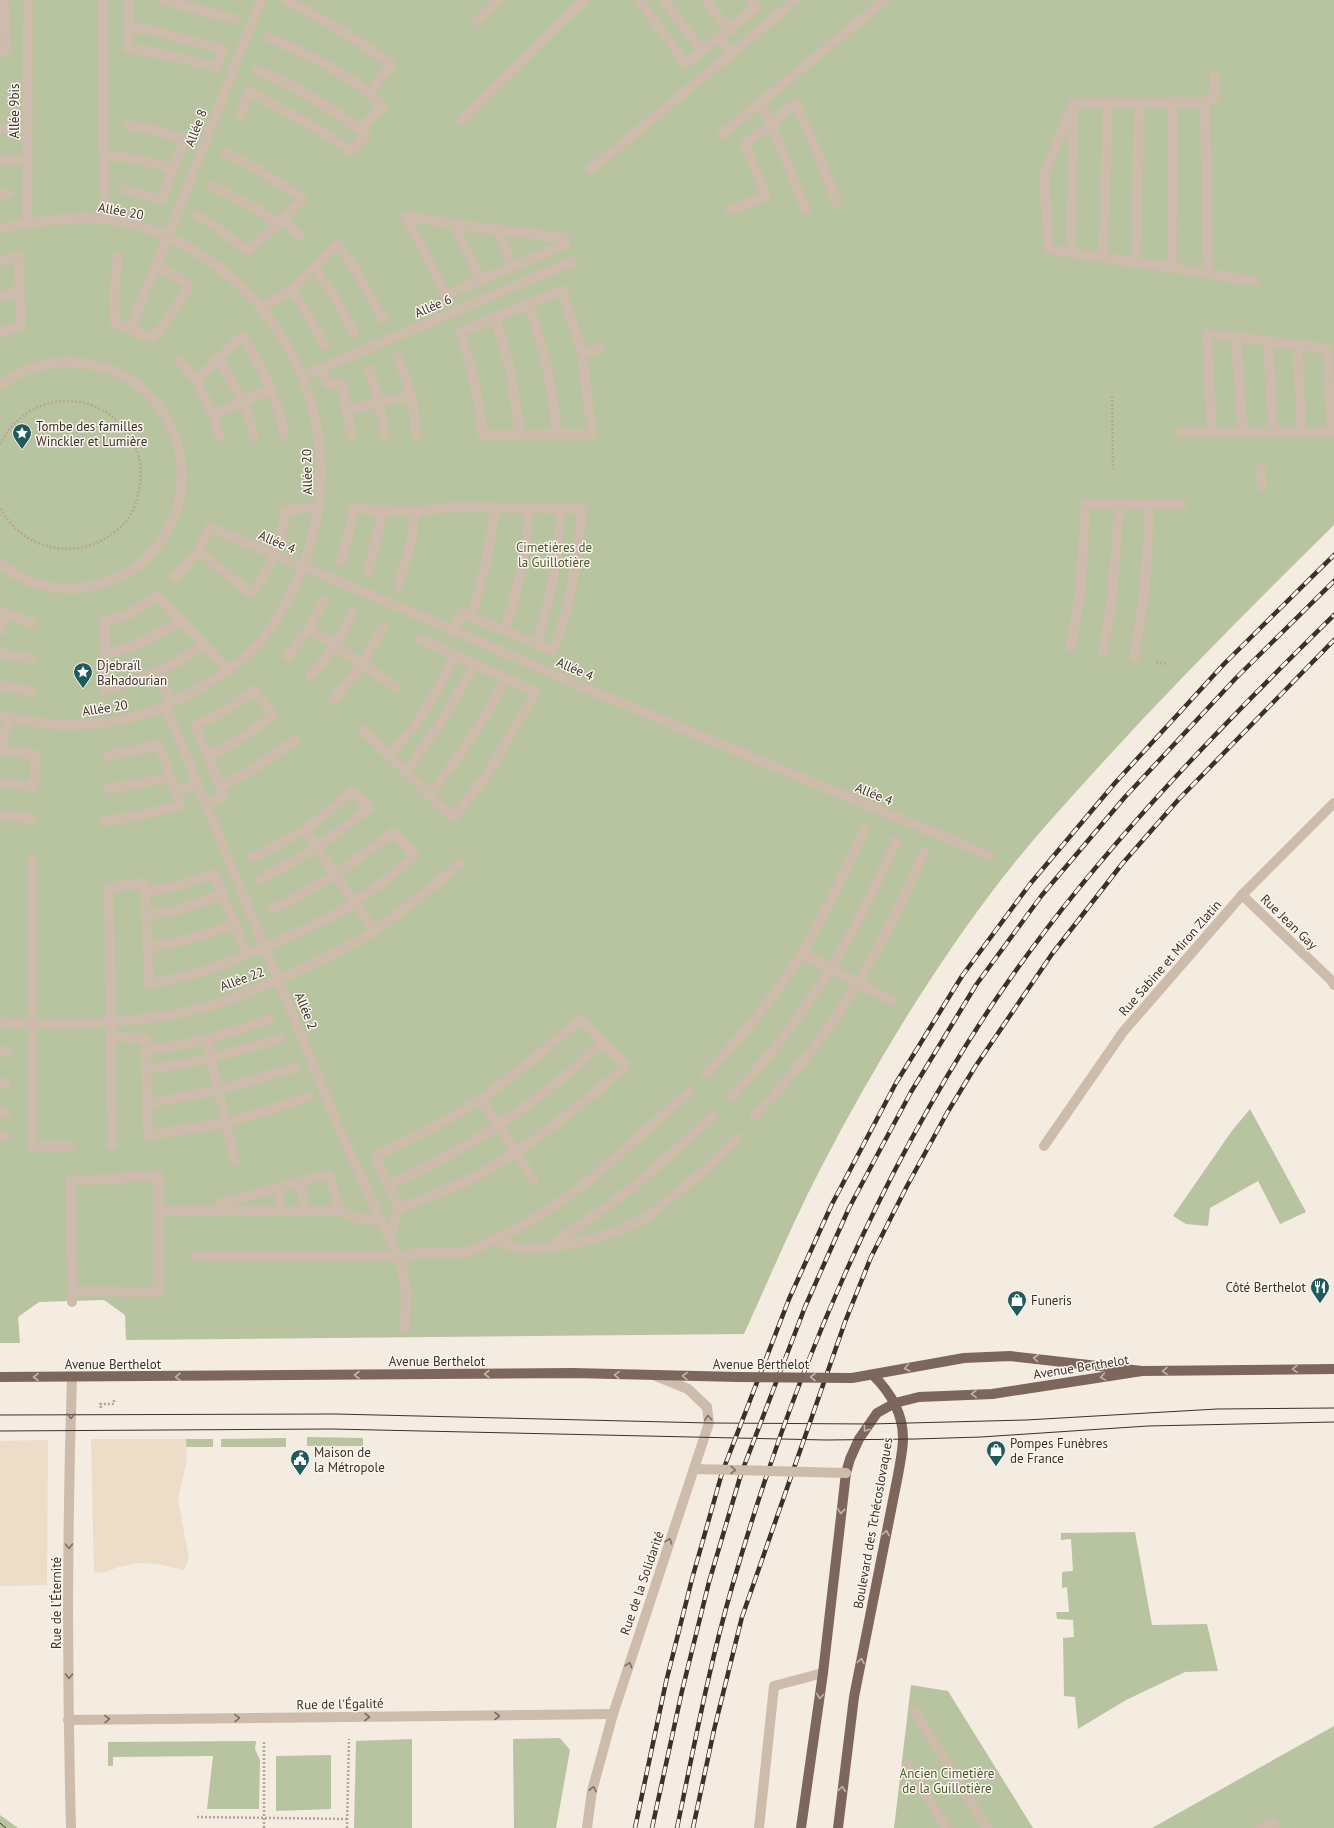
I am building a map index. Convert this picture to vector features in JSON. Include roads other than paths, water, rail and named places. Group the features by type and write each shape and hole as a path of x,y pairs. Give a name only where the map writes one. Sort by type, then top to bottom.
{"main road":[{"name":"Avenue Berthelot","path":"0,1377 565,1373 656,1376 852,1378 958,1358 1010,1356 1142,1371 1334,1368"},
{"name":"Avenue Berthelot","path":"895,1404 919,1397 992,1394 1142,1371"},
{"path":"873,1375 887,1389 895,1404"},
{"name":"Boulevard des Tchécoslovaques","path":"801,1828 823,1673 846,1472 859,1439 877,1413 895,1404 901,1424 903,1439 898,1475 854,1697 838,1828"}],"street":[{"path":"0,52 6,51 3,30 4,0"},
{"name":"Allée 9bis","path":"27,223 28,0"},
{"path":"103,0 105,156 104,219"},
{"path":"129,0 128,48 168,55 216,67 223,49 147,29 129,29"},
{"path":"163,0 235,19"},
{"name":"Allée 8","path":"130,329 169,237 261,0"},
{"path":"286,0 365,44 392,65 368,93"},
{"path":"477,21 498,0"},
{"path":"462,119 584,0"},
{"path":"639,0 686,64 756,7 751,0"},
{"path":"664,0 702,51"},
{"path":"706,0 729,30"},
{"path":"590,170 796,0"},
{"path":"722,134 885,0"},
{"path":"270,37 324,63 356,82 383,106 360,129"},
{"path":"719,37 732,52"},
{"path":"241,115 249,91 323,132 350,151 366,134 339,114 305,93 256,70"},
{"path":"1073,103 1205,102 1214,98 1215,76"},
{"path":"1136,263 1139,102"},
{"path":"1172,268 1173,102"},
{"path":"1205,102 1208,274"},
{"path":"730,210 766,196 745,144 796,103 816,148 836,203"},
{"path":"1073,103 1044,175 1049,249 1254,281"},
{"path":"1071,253 1073,103"},
{"path":"1103,258 1108,103"},
{"path":"759,104 771,123 806,210"},
{"path":"126,189 162,200 185,139 154,130 127,125"},
{"path":"197,215 219,229 248,251 303,199 260,170 224,153"},
{"path":"105,156 122,156 174,169"},
{"path":"0,162 27,159"},
{"path":"212,186 256,208 278,224"},
{"path":"405,216 454,224 497,229 565,241 513,266 445,295 427,256 405,216"},
{"name":"Allée 20","path":"0,229 27,223 66,218 104,219 136,225 169,237 198,252 222,270 246,291 268,314 303,376 317,423 320,448 321,497 304,567 284,607 249,653 228,670 192,694 169,705 137,717 75,726 31,722 5,717"},
{"path":"278,224 285,222 300,237"},
{"path":"454,224 481,280"},
{"path":"497,229 513,266"},
{"path":"262,308 291,290 337,244 353,265 383,319"},
{"path":"0,261 18,256 22,324 0,333"},
{"path":"118,256 114,294 115,323 150,338 159,332 189,287 179,278 156,266"},
{"name":"Allée 6","path":"303,376 574,261"},
{"path":"314,268 334,295 354,333"},
{"path":"0,297 20,290"},
{"path":"291,290 325,346"},
{"path":"562,290 573,320 582,354 592,434 483,435 476,385 460,332 495,318 562,290"},
{"path":"528,304 536,325 547,365 557,434"},
{"path":"495,318 510,369 520,434"},
{"path":"1180,432 1332,433 1327,349 1207,334 1212,432"},
{"path":"196,380 242,336 254,354 272,389 280,411 286,435"},
{"path":"1236,338 1242,433"},
{"path":"1268,341 1273,433"},
{"path":"1297,345 1302,433"},
{"path":"582,354 600,349"},
{"path":"397,357 412,396 416,435"},
{"path":"217,359 231,379 243,402 254,436"},
{"path":"178,360 196,380 213,414 220,436"},
{"path":"0,385 11,377 42,365 66,362 100,366 127,377 146,392 169,422 180,448 182,473 178,509 165,535 150,555 126,574 98,585 67,589 45,587 14,575 0,564"},
{"path":"321,368 328,384 341,382 351,435"},
{"path":"369,369 379,402 385,435"},
{"path":"213,414 272,389"},
{"path":"347,409 412,396"},
{"path":"1261,469 1262,486"},
{"path":"1071,647 1080,593 1086,503 1182,505"},
{"path":"1103,652 1112,598 1119,504"},
{"path":"1134,658 1145,587 1150,504"},
{"path":"199,551 252,594 265,575 275,555 284,529 285,510 319,507"},
{"path":"340,562 352,509 415,511 455,507 495,507 582,509 578,556 562,627 553,651 462,613 454,630"},
{"path":"471,617 485,572 492,539 495,507"},
{"path":"504,630 514,601 526,553 530,508"},
{"path":"536,644 544,622 553,581 559,544 561,508"},
{"path":"368,574 382,510"},
{"path":"398,586 412,538 415,511"},
{"name":"Allée 4","path":"174,578 199,551 209,527 583,686 990,856"},
{"path":"204,644 187,657 157,673 138,681 105,690 105,622 130,614 158,596 204,644 228,670"},
{"path":"288,656 309,628 324,600"},
{"path":"0,631 3,612 32,623"},
{"path":"310,676 335,646 353,612"},
{"path":"105,654 125,650 162,633 181,620"},
{"path":"333,700 362,664 383,626"},
{"path":"309,628 396,687"},
{"path":"363,730 453,818 484,779 516,729 536,692 420,639"},
{"path":"0,652 32,659"},
{"path":"389,756 416,724 439,688 455,654"},
{"path":"405,772 431,739 456,700 475,664"},
{"name":"Allée 2","path":"157,673 206,804 339,1128 402,1267 406,1291 405,1328"},
{"path":"428,794 460,755 486,716 506,678"},
{"path":"0,685 32,692"},
{"path":"206,804 224,796 220,786 208,757 195,725 223,712 254,690 273,715 239,740 208,757"},
{"path":"0,782 34,788 35,755 1,749 5,717"},
{"path":"220,786 258,766 295,740"},
{"path":"105,821 134,817 180,805 159,745 107,756"},
{"path":"108,788 135,785 170,776"},
{"path":"176,792 198,783"},
{"path":"252,858 305,830 353,791 369,808 317,847 287,866 260,879"},
{"name":"Rue Sabine et Miron Zlatin","path":"1044,1146 1123,1032 1242,895 1334,803"},
{"path":"0,815 32,819"},
{"path":"706,1074 756,1017 802,953 842,877 865,828"},
{"path":"305,830 374,931"},
{"path":"112,1145 109,887 145,883 149,984 183,978 225,965 265,946 302,931 354,903 389,878 415,855 393,832 336,874 302,895 273,909"},
{"path":"732,1096 784,1036 808,1004 830,968 878,880 896,841"},
{"path":"754,1116 783,1087 809,1055 858,984 881,945 924,852"},
{"path":"32,859 32,1146 70,1146"},
{"name":"Allée 22","path":"0,1022 70,1024 150,1018 194,1010 236,996 323,959 374,931 414,902 460,863"},
{"path":"146,892 173,888 214,874 247,955"},
{"path":"146,916 180,909 222,894"},
{"name":"Rue Jean Gay","path":"1242,895 1331,980 1334,985"},
{"path":"148,947 168,944 207,934 235,924"},
{"path":"802,953 892,1001"},
{"path":"146,1050 207,1040 270,1019"},
{"path":"390,1238 399,1208 375,1156 434,1127 481,1098 530,1063 582,1019 626,1066 584,1102 515,1153 467,1180 399,1208"},
{"path":"110,1037 146,1038 148,1135 226,1123 309,1097"},
{"path":"146,1069 172,1066 211,1058 281,1038"},
{"path":"207,1040 235,1162"},
{"path":"388,1185 420,1171 498,1126 576,1068 603,1042"},
{"path":"147,1103 177,1099 218,1090 296,1067"},
{"path":"195,1257 398,1257 418,1253 466,1253 551,1208 591,1179 690,1091"},
{"path":"481,1098 515,1153 534,1180"},
{"path":"550,1247 636,1185 714,1115"},
{"path":"493,1240 526,1250 573,1244 612,1233 646,1218 708,1167 737,1138"},
{"path":"221,1209 221,1203 329,1174 340,1210"},
{"path":"72,1291 158,1292 158,1175 115,1179 71,1180 72,1302"},
{"path":"300,1182 305,1210"},
{"path":"277,1188 282,1210"},
{"path":"158,1211 221,1209 340,1210 360,1219 381,1219"},
{"name":"Rue de la Solidarité","path":"587,1828 592,1791 613,1714 709,1423 707,1407 688,1389 656,1376"},
{"name":"Rue de l'Éternité","path":"71,1828 68,1720 72,1377"},
{"path":"694,1469 846,1472"},
{"path":"760,1828 774,1686 823,1673"},
{"path":"914,1710 987,1828"},
{"name":"Rue de l'Égalité","path":"68,1720 613,1714"},
{"path":"908,1765 946,1828"},
{"path":"1261,1828 1271,1822 1274,1828"}],"tram line":[{"path":"0,1415 335,1414 709,1423 870,1424 1026,1420 1217,1409 1334,1408"},
{"path":"0,1431 332,1429 826,1440 981,1437 1148,1426 1334,1422"},
{"path":"0,1823 6,1828"}],"railway":[{"path":"635,1828 666,1682 692,1579 722,1473 789,1299 832,1204 896,1083 962,976 1030,884 1115,783 1224,664 1334,555"},
{"path":"652,1828 682,1691 709,1582 741,1474 805,1307 849,1208 911,1092 976,985 1042,895 1125,797 1236,678 1334,581"},
{"path":"677,1828 716,1647 755,1510 809,1358 840,1284 874,1211 911,1140 951,1070 994,1002 1070,898 1154,800 1243,706 1334,615"},
{"path":"693,1828 714,1730 742,1617 845,1322 871,1257 907,1186 947,1113 975,1067 1052,954 1122,864 1179,799 1334,640"}],"place":[{"name":"Tombe des familles Winckler et Lumière","path":"22,450"},
{"name":"Djebraïl Bahadourian","path":"83,689"},
{"name":"Côté Berthelot","path":"1320,1304"},
{"name":"Funeris","path":"1017,1317"},
{"name":"Pompes Funèbres de France","path":"996,1467"},
{"name":"Maison de la Métropole","path":"300,1476"}],"park label":[{"name":"Cimetières de la Guillotière","path":"554,554"},
{"name":"Ancien Cimetière de la Guillotière","path":"947,1780"}]}
